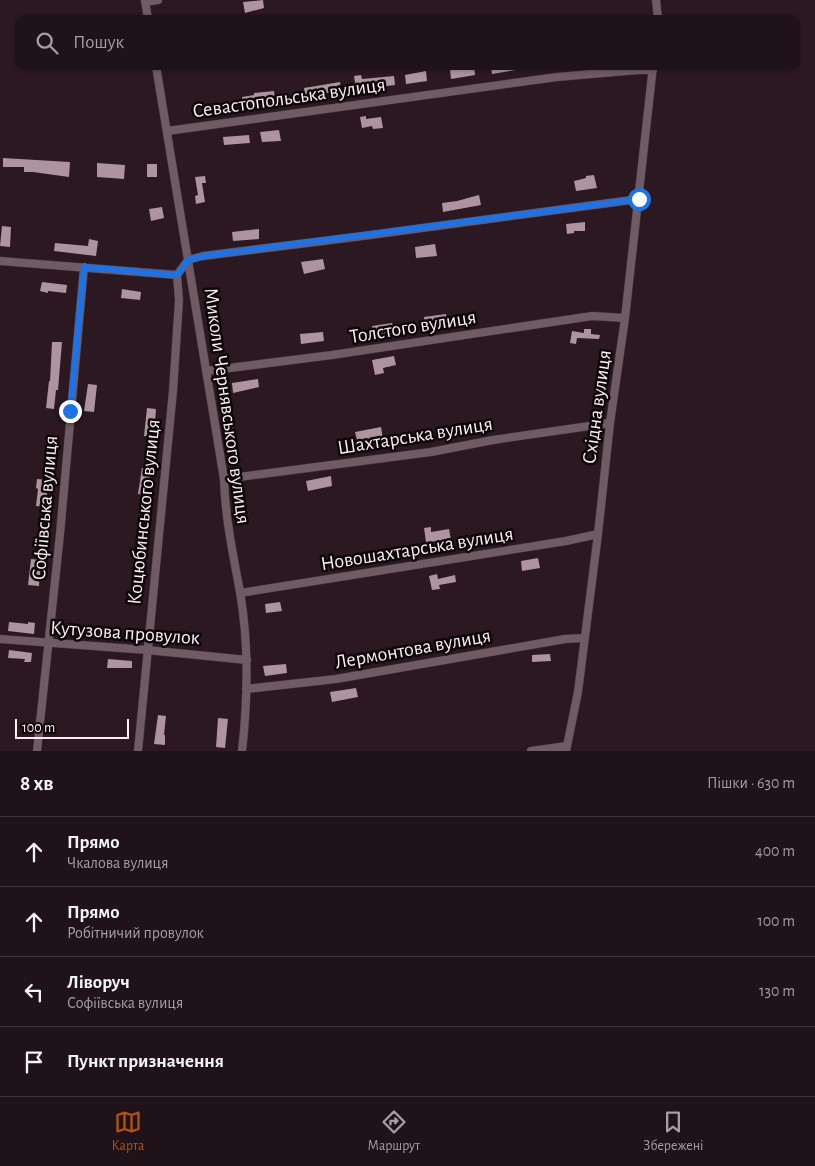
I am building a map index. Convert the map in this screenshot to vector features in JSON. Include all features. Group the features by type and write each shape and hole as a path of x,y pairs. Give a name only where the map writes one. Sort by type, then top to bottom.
{"street":[{"path":"147,15 145,1 158,0"},
{"path":"656,0 658,15"},
{"name":"Миколи Чернявського вулиця","path":"157,70 224,479 224,506 240,593 247,660 242,751"},
{"name":"Севастопольська вулиця","path":"168,131 557,77 638,70"},
{"name":"Східна вулиця","path":"566,748 578,692 610,423 625,318 653,70"},
{"path":"0,261 177,275 188,260 203,256 354,238 639,199"},
{"name":"Софіївська вулиця","path":"37,751 49,644 84,267"},
{"name":"Коцюбинського вулиця","path":"138,751 173,382 179,300 177,275"},
{"name":"Толстого вулиця","path":"206,371 332,355 592,316 625,318"},
{"name":"Шахтарська вулиця","path":"224,479 431,452 493,440 610,423"},
{"name":"Новошахтарська вулиця","path":"240,593 566,541 598,534"},
{"name":"Лермонтова вулиця","path":"246,689 336,679 565,638 584,638"},
{"name":"Кутузова провулок","path":"0,640 147,650 247,660"},
{"path":"531,751 566,748"}],"building":[{"path":"263,0 264,8 245,13 243,2"},
{"path":"450,70 474,70 475,75 451,79"},
{"path":"492,70 516,70 492,74"},
{"path":"426,71 427,81 406,84 405,75"},
{"path":"361,75 362,79 394,76 395,85 356,90 354,76"},
{"path":"340,82 341,94 334,95 334,92 314,95 314,99 306,100 304,88"},
{"path":"274,91 275,103 244,107 242,97 254,95 254,93"},
{"path":"366,116 366,119 381,117 383,128 373,129 372,126 362,128 360,117"},
{"path":"279,130 281,141 262,142 260,132"},
{"path":"249,135 250,143 224,145 223,137"},
{"path":"3,158 70,162 69,177 24,172 24,167 3,167"},
{"path":"97,163 125,165 124,179 97,177"},
{"path":"147,164 157,164 157,177 147,177"},
{"path":"594,175 597,188 576,191 574,181"},
{"path":"205,176 206,183 202,183 205,202 196,204 195,196 198,195 195,177"},
{"path":"479,195 481,205 443,212 442,203"},
{"path":"162,207 164,218 151,221 149,209"},
{"path":"585,222 585,231 574,231 574,233 567,234 566,224"},
{"path":"2,226 11,227 10,247 0,246"},
{"path":"259,229 259,239 233,241 232,232"},
{"path":"89,239 98,241 96,256 54,251 55,243 88,246"},
{"path":"435,244 437,256 416,258 415,247"},
{"path":"323,259 325,269 304,274 301,262"},
{"path":"42,282 67,285 66,293 40,291"},
{"path":"122,289 141,292 140,300 121,298"},
{"path":"446,314 447,323 425,327 424,317"},
{"path":"392,323 394,333 373,334 372,326"},
{"path":"584,329 591,329 591,334 600,335 599,339 577,338 576,344 570,343 572,331 584,333"},
{"path":"323,332 324,341 301,344 300,334"},
{"path":"52,342 62,342 58,390 56,390 54,409 46,408 50,381"},
{"path":"394,356 396,365 383,368 384,373 375,375 372,360"},
{"path":"258,379 259,387 233,393 232,383"},
{"path":"88,384 97,385 94,412 84,411"},
{"path":"147,408 156,409 154,437 144,436"},
{"path":"381,427 383,439 358,444 355,432"},
{"path":"142,468 151,469 147,495 138,494"},
{"path":"331,476 332,486 308,491 306,481"},
{"path":"37,479 48,480 46,507 36,506"},
{"path":"431,527 431,532 449,529 451,540 426,542 424,528"},
{"path":"538,558 540,568 522,571 521,561"},
{"path":"31,559 41,560 39,586 28,585"},
{"path":"437,574 438,579 455,575 456,582 439,585 440,589 432,590 429,576"},
{"path":"280,602 282,611 266,613 265,604"},
{"path":"9,622 35,623 34,634 8,631"},
{"path":"9,650 32,653 31,662 24,662 25,659 8,658"},
{"path":"550,654 551,661 532,662 532,655"},
{"path":"108,659 132,661 132,668 107,668"},
{"path":"286,664 287,673 265,676 263,666"},
{"path":"356,688 358,697 332,702 330,692"},
{"path":"158,715 166,716 165,745 154,744"},
{"path":"218,718 228,719 225,748 216,747"}],"route":[{"path":"70,411 84,267 166,276 177,275 188,260 203,256 639,199"}]}
